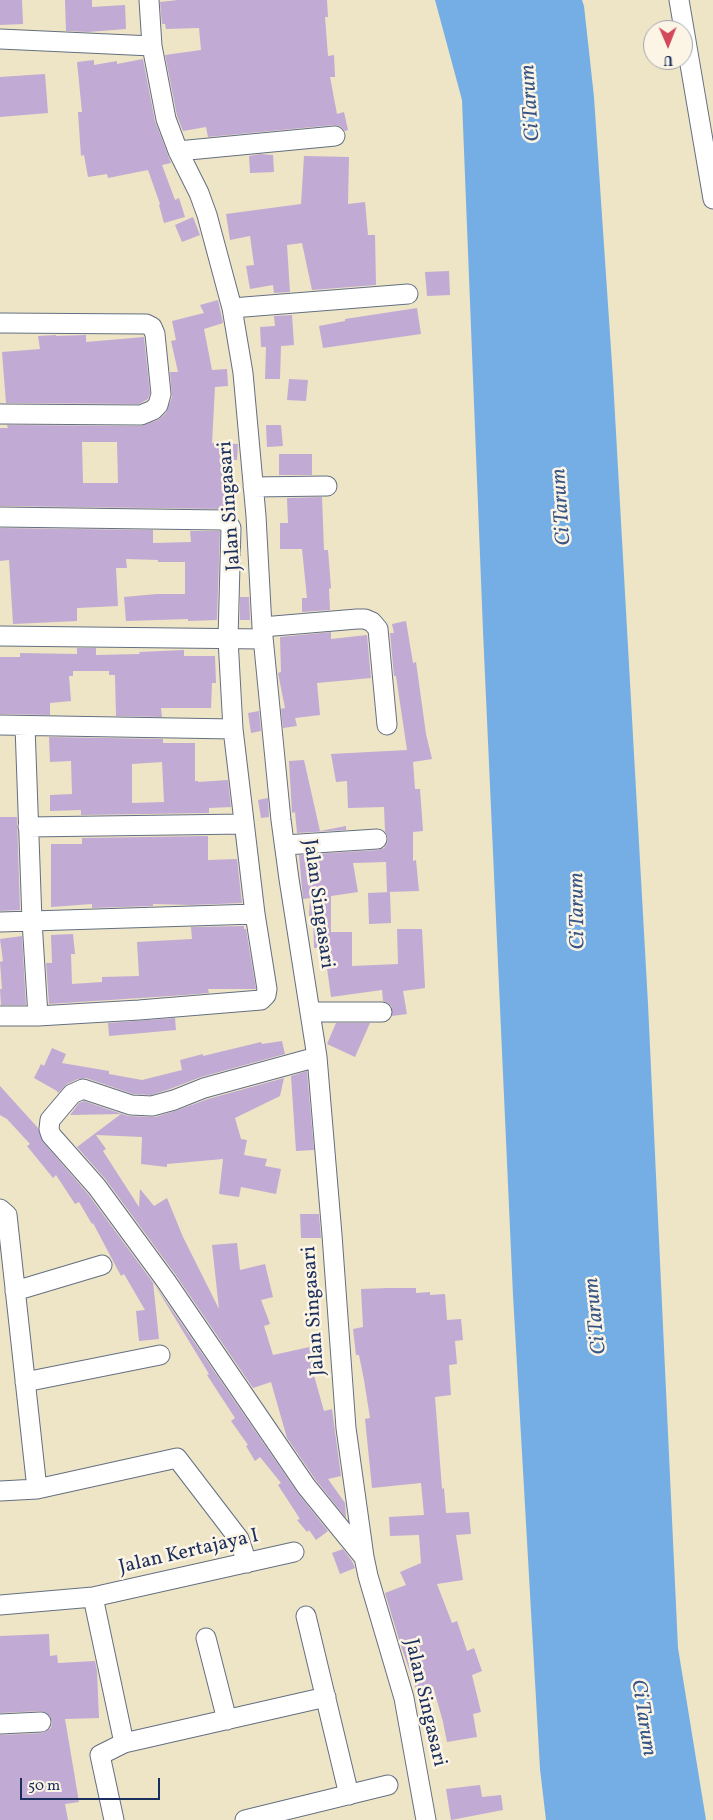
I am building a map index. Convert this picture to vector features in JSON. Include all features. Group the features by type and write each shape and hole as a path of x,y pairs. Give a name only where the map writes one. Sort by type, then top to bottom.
{"street":[{"name":"Jalan Singasari","path":"149,0 152,46 164,112 178,151 202,200 232,308 243,373 263,633 285,845 317,1057 346,1428 364,1557 404,1698 426,1820"},
{"path":"679,0 713,199"},
{"path":"0,39 152,46"},
{"path":"178,151 335,136"},
{"path":"232,308 408,294"},
{"path":"0,323 146,324 152,327 155,334 161,394 158,405 153,410 141,415 0,414"},
{"path":"253,487 327,486"},
{"path":"0,517 223,520 231,528 228,638 233,729 255,914 266,981 266,995 261,1000 139,1010 38,1016 0,1016"},
{"path":"0,636 228,638 365,619 372,622 378,628 387,725"},
{"path":"0,726 233,729"},
{"path":"25,726 32,921 38,1016"},
{"path":"28,827 244,824"},
{"path":"285,845 376,839"},
{"path":"0,922 255,914"},
{"path":"310,1012 382,1012"},
{"path":"317,1057 204,1088 174,1100 152,1106 130,1105 92,1090 83,1089 72,1094 50,1120 50,1129 51,1135 97,1187 166,1281 306,1486 364,1557"},
{"path":"0,1209 7,1215 5,1250 15,1291 36,1489"},
{"path":"15,1291 102,1265"},
{"path":"25,1382 160,1355"},
{"path":"0,1491 36,1489 177,1458 239,1540 247,1564"},
{"name":"Jalan Kertajaya I","path":"0,1605 93,1597 294,1552"},
{"path":"93,1597 124,1743"},
{"path":"306,1616 349,1795"},
{"path":"206,1638 227,1720"},
{"path":"114,1820 100,1755 124,1743 326,1697"},
{"path":"0,1724 41,1722"},
{"path":"245,1820 388,1785"}],"water":[{"name":"Ci Tarum","path":"435,0 582,0 584,6 594,97 613,379 648,1004 678,1648 706,1820 546,1820 540,1769 513,1295 483,631 462,100"}],"building":[{"path":"0,0 22,0 23,24 0,25"},
{"path":"65,0 92,0 92,7 125,5 126,29 88,32 66,31"},
{"path":"178,0 327,0 328,17 325,17 328,56 334,55 335,77 330,77 337,114 344,112 348,130 345,131 340,126 334,125 208,137 206,127 183,131 177,116 165,55 201,50 199,28 166,29 165,24 162,24 160,2"},
{"path":"143,59 155,121 171,163 162,165 175,200 179,198 185,217 164,223 160,204 148,170 108,178 107,174 88,177 84,155 81,156 78,112 82,112 77,62 94,60 94,65 117,61 117,64"},
{"path":"45,74 48,113 0,117 0,77"},
{"path":"260,154 273,155 274,172 250,173 249,156"},
{"path":"304,156 349,157 348,204 365,202 368,235 375,235 376,285 312,290 302,243 287,245 290,292 274,293 273,285 250,289 246,266 254,265 250,236 230,240 226,214 301,204"},
{"path":"193,217 200,235 182,242 175,225"},
{"path":"449,271 450,295 427,296 425,272"},
{"path":"218,300 223,323 204,329 212,370 227,369 228,386 215,387 212,443 238,444 237,460 229,460 230,511 223,509 0,506 0,428 8,428 7,425 141,426 158,420 166,413 172,397 170,372 178,372 171,341 176,340 172,321 204,313 200,305","holes":["82,442 117,442 118,483 83,483"]},
{"path":"417,308 421,334 323,348 319,326 345,321 345,319"},
{"path":"292,315 294,345 281,346 280,379 265,379 266,347 261,347 260,327 275,326 274,316"},
{"path":"86,335 86,342 144,337 150,393 148,399 139,404 6,403 2,352 40,349 38,336"},
{"path":"289,379 308,380 306,401 287,400"},
{"path":"266,425 281,425 283,446 267,447"},
{"path":"279,454 312,454 312,475 279,475"},
{"path":"322,497 324,550 328,550 331,588 329,589 330,610 302,612 302,598 307,598 302,549 280,549 280,523 288,523 287,498"},
{"path":"0,528 153,530 153,543 191,542 190,531 220,531 217,620 126,621 124,597 185,594 185,562 126,559 127,568 116,568 118,606 77,608 77,621 13,624 9,560 0,561"},
{"path":"240,597 249,597 250,620 240,620"},
{"path":"406,621 413,663 416,662 426,734 432,759 413,762 415,789 420,789 423,831 413,832 413,861 416,860 419,891 387,892 386,862 353,863 358,892 331,896 331,932 352,932 352,966 398,964 397,929 422,929 425,988 403,991 407,1014 392,1016 392,1007 383,1001 382,990 331,997 327,968 323,968 322,948 314,948 313,916 309,916 310,898 303,899 299,855 378,850 384,848 387,844 384,807 348,808 347,781 336,782 331,754 407,750 396,676 394,676 390,633 394,633 392,624"},
{"path":"331,632 331,639 367,635 371,678 317,683 320,715 295,718 297,726 283,728 281,709 285,708 278,673 281,672 280,637"},
{"path":"77,648 96,648 96,655 184,650 184,656 215,656 216,683 212,683 211,708 161,708 162,717 116,716 115,675 109,675 109,671 73,671 73,676 69,676 71,701 50,703 50,715 0,714 0,657 20,657 20,653 77,654"},
{"path":"259,711 261,731 251,733 248,713"},
{"path":"49,737 163,739 163,743 195,743 195,781 228,780 231,807 209,808 209,813 81,815 81,810 50,811 50,795 72,794 71,761 50,762","holes":["162,762 164,802 132,803 132,764"]},
{"path":"304,760 320,831 346,826 346,830 297,833 295,812 292,813 289,761"},
{"path":"268,798 269,817 261,818 258,800"},
{"path":"0,817 17,817 20,910 0,911"},
{"path":"208,836 208,860 237,859 242,903 153,904 153,906 92,908 92,904 51,907 51,844 82,844 82,838"},
{"path":"390,892 391,923 369,924 368,893"},
{"path":"244,926 256,989 208,989 209,993 49,1004 46,963 52,963 51,935 73,934 75,954 71,954 72,984 102,982 102,977 139,976 137,942 192,939 191,927"},
{"path":"22,936 26,1005 1,1005 0,962 3,961 0,939"},
{"path":"175,1018 176,1030 109,1036 108,1023"},
{"path":"336,1023 370,1023 355,1057 327,1044"},
{"path":"282,1041 285,1054 201,1077 151,1095 133,1094 86,1078 67,1084 58,1093 34,1078 41,1064 44,1066 52,1048 66,1054 62,1063 109,1071 109,1074 142,1080 182,1070 180,1060 261,1042 262,1044"},
{"path":"307,1071 314,1150 296,1151 291,1076"},
{"path":"284,1078 280,1096 235,1118 241,1139 247,1140 244,1155 267,1159 265,1166 281,1169 276,1194 241,1187 239,1197 219,1194 223,1159 167,1164 167,1167 141,1164 142,1137 96,1135 106,1149 103,1151 139,1207 140,1189 154,1206 167,1198 183,1237 219,1309 212,1245 237,1243 240,1270 265,1264 273,1297 261,1300 270,1324 264,1326 273,1355 314,1346 319,1370 313,1372 324,1411 332,1409 341,1476 328,1479 345,1503 346,1518 315,1479 287,1438 271,1382 253,1388 175,1274 106,1180 77,1147 121,1114 70,1115 79,1103 84,1101 128,1116 155,1117 208,1099"},
{"path":"0,1086 38,1128 43,1142 88,1194 153,1283 159,1339 139,1341 136,1311 145,1310 124,1274 121,1276 93,1223 79,1202 75,1204 56,1175 53,1178 27,1146 30,1144 7,1119 0,1115"},
{"path":"300,1214 319,1214 321,1238 301,1238"},
{"path":"155,1285 297,1492 328,1531 316,1540 309,1530 307,1532 297,1520 300,1519 278,1485 281,1483 260,1457 255,1461 246,1446 248,1445 231,1421 235,1418 207,1375 209,1374"},
{"path":"416,1288 416,1293 430,1292 430,1295 445,1294 447,1320 461,1319 463,1340 455,1341 457,1364 449,1365 451,1395 435,1397 442,1489 444,1488 446,1513 469,1512 471,1534 456,1535 463,1580 437,1584 452,1623 457,1621 467,1651 474,1648 482,1671 472,1675 481,1712 473,1714 477,1737 447,1742 434,1690 418,1695 385,1593 406,1585 400,1572 421,1563 419,1535 390,1536 389,1517 424,1515 421,1483 372,1488 365,1419 370,1418 359,1355 356,1355 353,1329 363,1327 361,1289"},
{"path":"343,1549 355,1568 340,1574 332,1553"},
{"path":"49,1634 50,1656 57,1655 58,1663 95,1661 97,1671 99,1718 65,1719 79,1802 65,1804 68,1820 0,1820 0,1735 42,1733 51,1728 52,1722 50,1716 41,1711 0,1713 0,1636"},
{"path":"480,1785 482,1797 501,1795 503,1810 451,1820 446,1789"}]}
